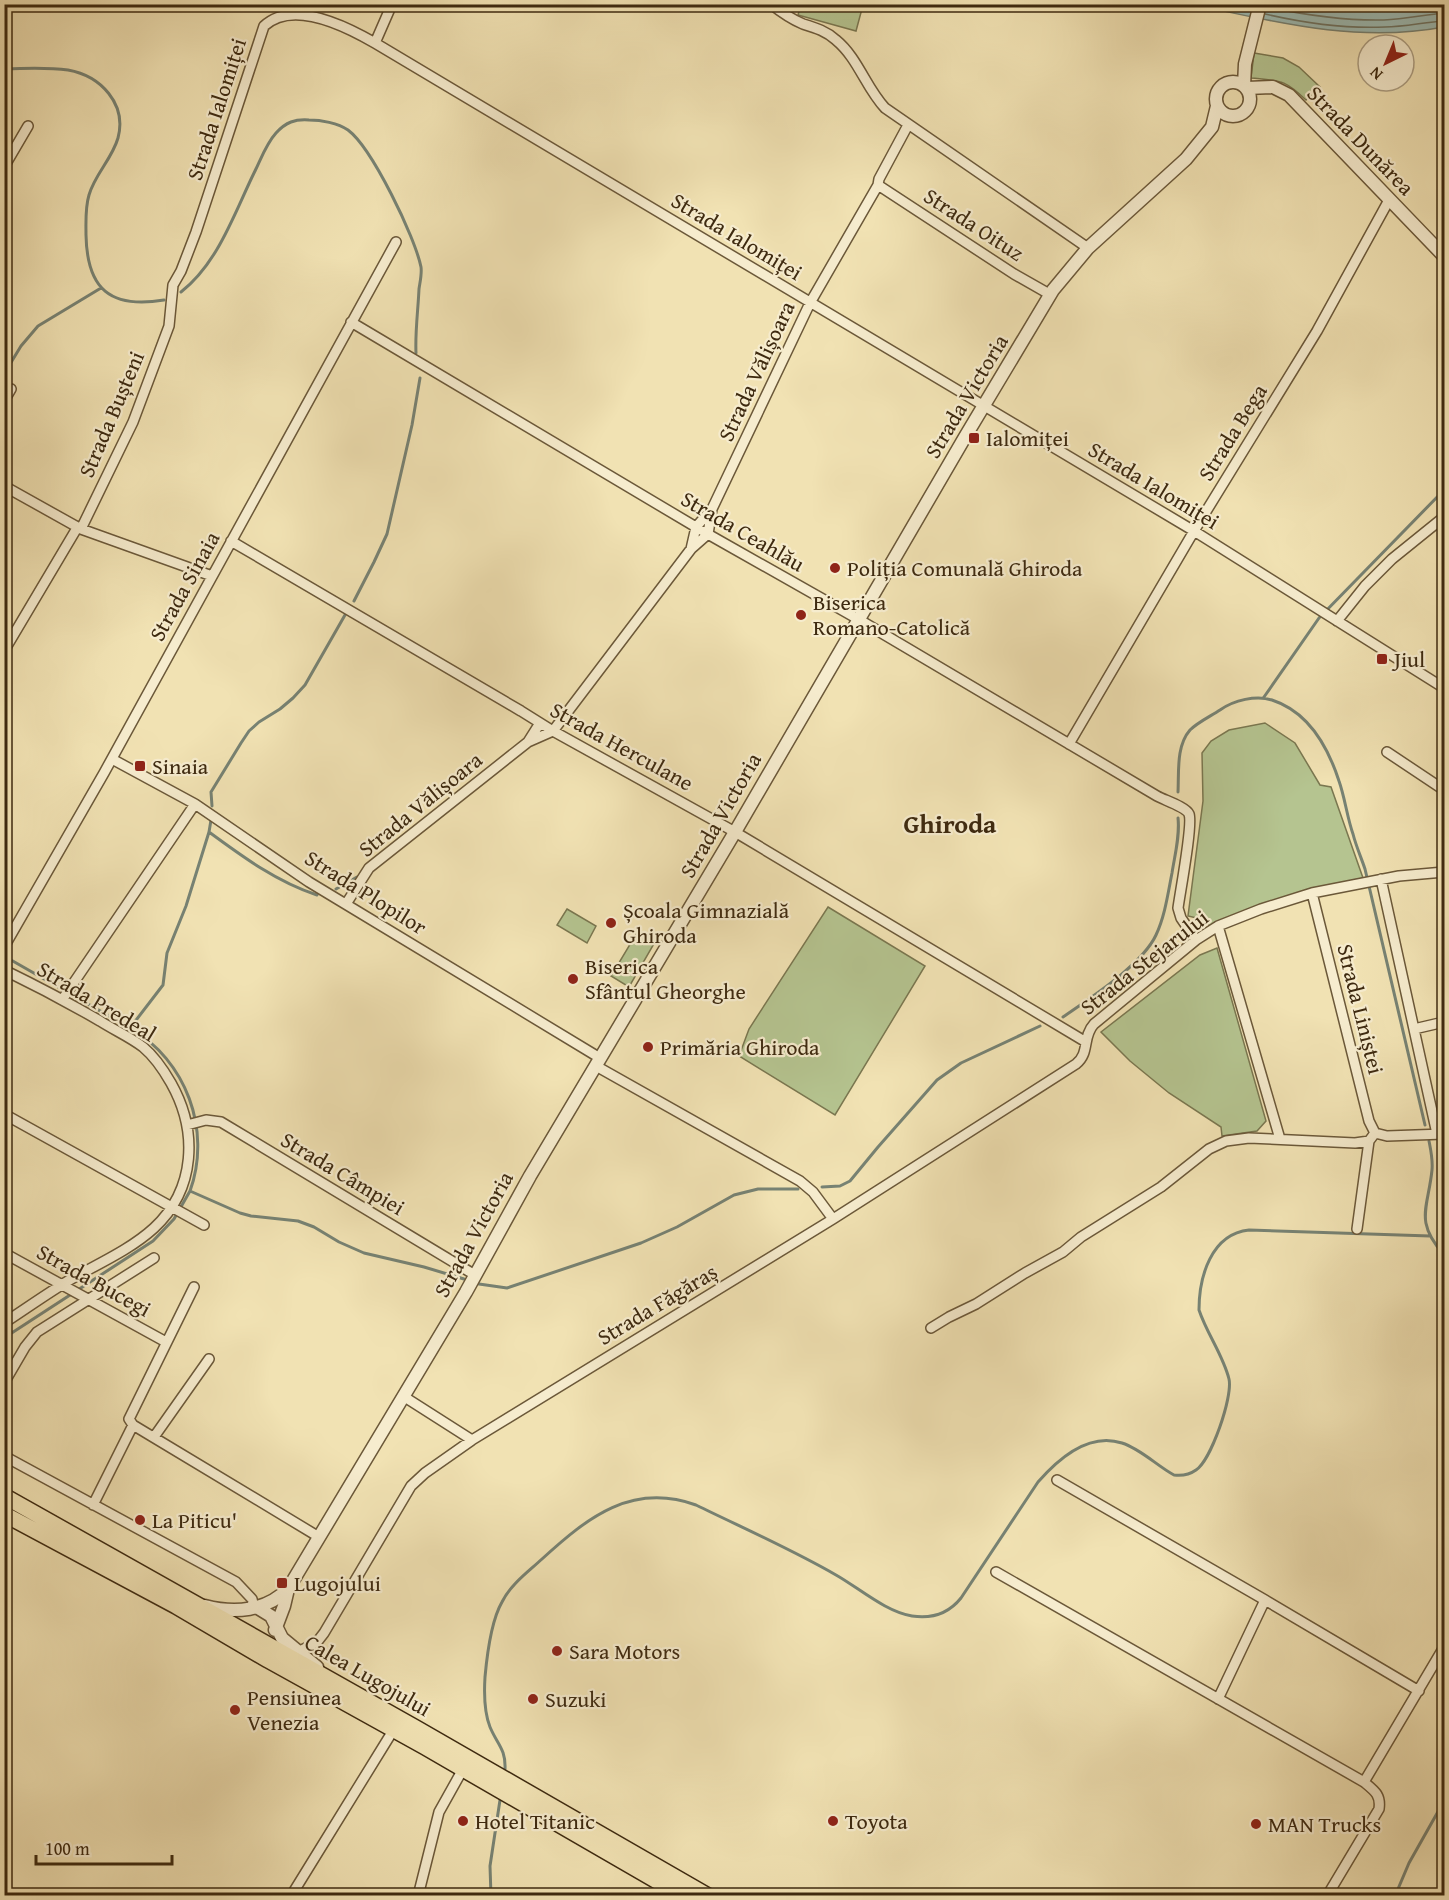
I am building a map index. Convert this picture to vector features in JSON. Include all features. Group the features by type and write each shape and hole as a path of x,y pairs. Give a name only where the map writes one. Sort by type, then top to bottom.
{"main road":[{"name":"Calea Lugojului","path":"4,1496 265,1642 708,1896"},
{"name":"Calea Lugojului","path":"4,1514 394,1729 683,1896"}],"street":[{"path":"375,43 393,4"},
{"path":"771,4 838,41 850,55 875,97 885,108 1088,248"},
{"path":"1250,101 1245,87 1245,64 1260,4"},
{"name":"Strada Ialomiței","path":"170,313 173,285 196,232 264,26 269,18 294,7 310,8 375,43 984,405 1194,531 1444,688"},
{"path":"1245,64 1232,82 1223,85 1217,92 1217,106 1221,112 1236,116 1246,111 1250,101 1268,87"},
{"path":"1232,82 1245,87"},
{"name":"Strada Dunărea","path":"1245,87 1268,87 1289,95 1444,256"},
{"name":"Strada Victoria","path":"1212,127 1217,106"},
{"name":"Strada Victoria","path":"265,1642 276,1628 288,1589 466,1292 530,1176 735,832 984,405 1062,277 1088,248 1186,159 1212,127 1231,116"},
{"name":"Strada Vălișoara","path":"346,904 369,868 546,727 691,549 702,531 810,303 878,186 879,179 908,125"},
{"path":"4,167 28,126"},
{"name":"Strada Oituz","path":"878,186 1014,274 1051,295"},
{"name":"Strada Bega","path":"1069,744 1194,531 1317,331 1389,200"},
{"name":"Strada Sinaia","path":"4,947 112,759 396,242"},
{"name":"Strada Bușteni","path":"4,651 79,528 137,412 169,326 170,313"},
{"name":"Strada Ceahlău","path":"351,322 702,531 858,619 1157,796 1185,809 1189,814 1190,827 1178,908 1181,918 1196,940"},
{"path":"4,401 11,389"},
{"path":"4,486 79,528 212,576"},
{"path":"1333,618 1392,559 1444,517"},
{"name":"Strada Herculane","path":"231,541 546,727 735,832 1086,1042"},
{"name":"Strada Vălișoara","path":"528,742 546,727"},
{"path":"1386,752 1444,790"},
{"name":"Strada Plopilor","path":"112,759 195,804 309,882 598,1062 800,1180 813,1192 833,1219"},
{"path":"63,998 195,804"},
{"name":"Strada Stejarului","path":"1086,1042 1086,1035 1094,1024 1196,940 1218,926 1312,893 1378,879 1444,872"},
{"path":"931,1328 1063,1252 1081,1237 1140,1202 1217,1145 1226,1141 1280,1139 1355,1143 1372,1137 1441,1134 1378,879"},
{"name":"Strada Liniștei","path":"1312,893 1372,1137"},
{"path":"1218,926 1280,1139"},
{"name":"Strada Predeal","path":"4,970 63,998 137,1042 152,1055 165,1073 193,1123 188,1163 177,1210 144,1236 66,1287 4,1323"},
{"path":"1414,1029 1444,1022"},
{"name":"Strada Făgăraș","path":"298,1652 317,1642 370,1557 403,1498 415,1481 425,1473 472,1440 833,1219 1077,1063 1084,1055 1086,1042"},
{"path":"4,1114 204,1225"},
{"name":"Strada Câmpiei","path":"193,1123 213,1120 221,1122 475,1275"},
{"path":"1357,1229 1372,1137"},
{"name":"Strada Bucegi","path":"4,1252 166,1342"},
{"path":"4,1383 32,1336 85,1297 154,1258"},
{"path":"93,1504 166,1342 194,1287"},
{"path":"154,1437 209,1359"},
{"path":"403,1396 472,1440"},
{"path":"131,1422 320,1537"},
{"path":"4,1456 236,1582 252,1599 256,1608 271,1616 282,1638 345,1688"},
{"path":"1057,1480 1419,1691"},
{"path":"996,1572 1364,1782 1377,1792 1380,1801 1379,1809 1327,1896"},
{"name":"Strada Victoria","path":"195,1603 229,1611 256,1608 277,1599 288,1589"},
{"path":"1218,1699 1265,1600"},
{"path":"230,1637 253,1644 265,1642"},
{"path":"1364,1782 1444,1647"},
{"path":"291,1896 394,1729"},
{"path":"418,1896 439,1812 464,1769"}],"green space":[{"path":"801,4 863,5 856,31 798,15"},
{"path":"1254,53 1283,58 1299,67 1320,87 1306,100 1282,82 1251,78"},
{"path":"1265,723 1295,743 1320,785 1331,787 1363,878 1285,898 1210,927 1205,920 1188,916 1203,801 1202,753 1211,741 1229,730"},
{"path":"828,907 925,966 835,1115 739,1056 749,1029"},
{"path":"567,909 596,926 587,943 557,925"},
{"path":"638,931 655,942 629,987 611,976"},
{"path":"1217,948 1266,1121 1257,1131 1222,1136 1221,1127 1169,1093 1130,1061 1101,1032 1200,955"}],"water":[{"path":"1196,5 1444,5 1444,27 1412,31 1350,32 1258,18"}],"waterway":[{"path":"4,69 68,70 91,78 109,94 119,114 120,126 115,146 95,180 88,200 86,235 91,269 97,282 116,298 145,302 164,300"},
{"path":"181,292 205,267 224,237 264,152 276,133 283,126 295,121 329,122 348,130 369,155 402,215 417,253 421,272 416,353"},
{"path":"4,374 21,346 38,326 101,288"},
{"path":"354,601 387,534 412,425 420,378"},
{"path":"1264,697 1319,618 1444,490"},
{"path":"212,806 211,792 249,731 280,709 305,685 345,615"},
{"path":"1178,792 1180,751 1186,736 1197,724 1226,706 1252,698 1272,700 1297,713 1315,732 1329,756 1341,787 1349,821 1365,869 1425,1125"},
{"path":"1063,1017 1128,969 1156,935 1164,912 1172,873 1178,838 1178,818"},
{"path":"211,820 186,906 167,953 163,985 130,1028 150,1042 166,1058 189,1099 198,1144 196,1168 190,1191 240,1213 298,1221 364,1253 464,1279"},
{"path":"209,832 274,876 317,895"},
{"path":"336,889 357,877"},
{"path":"4,956 130,1028"},
{"path":"822,1187 840,1186 850,1181 937,1080 961,1063 1040,1026"},
{"path":"1429,1141 1432,1166 1425,1214 1426,1223 1429,1233 1444,1255"},
{"path":"479,1284 507,1288 641,1243 677,1227 734,1195 758,1189 798,1189"},
{"path":"4,1338 153,1241 174,1219 190,1191"},
{"path":"505,1769 504,1756 490,1727 485,1702 487,1659 498,1610 515,1584 559,1544 594,1517 631,1501 651,1498 673,1499 696,1505 819,1565 892,1610 919,1617 940,1614 951,1608 961,1598 1038,1482 1075,1450 1098,1441 1122,1443 1136,1449 1174,1475 1191,1473 1202,1464 1220,1428 1228,1399 1229,1379 1199,1310 1201,1284 1210,1259 1216,1248 1225,1240 1236,1233 1249,1230 1430,1236"},
{"path":"4,1465 11,1469"},
{"path":"491,1896 490,1866 500,1800"},
{"path":"1395,1896 1409,1863 1444,1801"}],"place":[{"name":"Ialomiței","path":"974,438"},
{"name":"Poliția Comunală Ghiroda","path":"835,568"},
{"name":"Biserica Romano-Catolică","path":"801,615"},
{"name":"Jiul","path":"1382,659"},
{"name":"Sinaia","path":"140,766"},
{"name":"Școala Gimnazială Ghiroda","path":"611,923"},
{"name":"Biserica Sfântul Gheorghe","path":"573,979"},
{"name":"Primăria Ghiroda","path":"648,1047"},
{"name":"La Piticu'","path":"140,1520"},
{"name":"Lugojului","path":"282,1583"},
{"name":"Sara Motors","path":"557,1651"},
{"name":"Suzuki","path":"533,1699"},
{"name":"Pensiunea Venezia","path":"235,1710"},
{"name":"Hotel Titanic","path":"463,1821"},
{"name":"Toyota","path":"833,1821"},
{"name":"MAN Trucks","path":"1256,1824"}],"district":[{"name":"Ghiroda","path":"950,824"}]}
